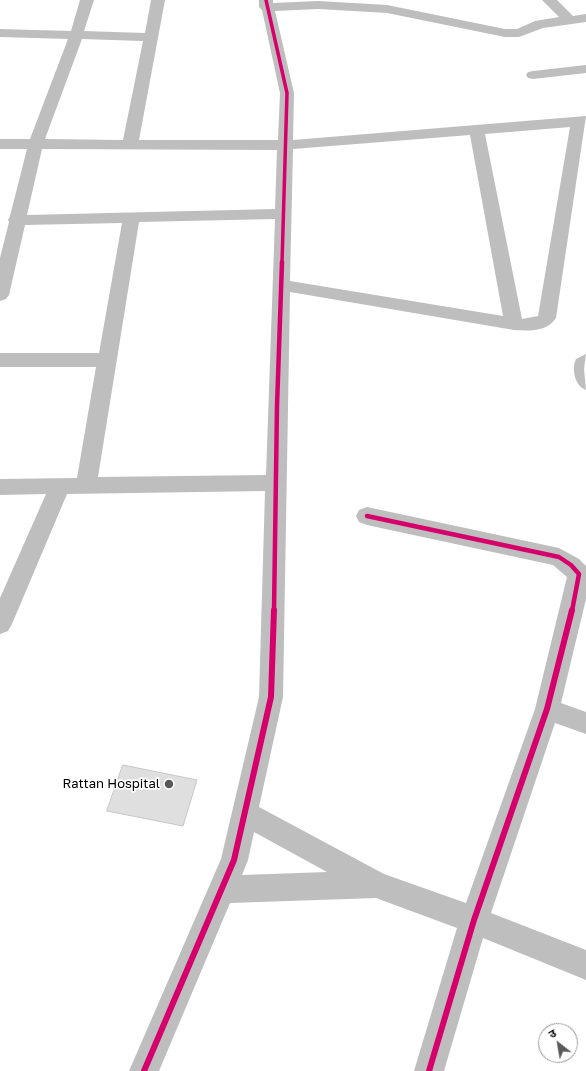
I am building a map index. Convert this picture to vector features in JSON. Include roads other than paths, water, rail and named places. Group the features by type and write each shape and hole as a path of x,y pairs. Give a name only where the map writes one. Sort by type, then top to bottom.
{"street":[{"path":"0,295 16,220 36,143 76,36 87,0"},
{"path":"130,145 158,0"},
{"path":"549,0 570,20"},
{"path":"144,1071 234,860 271,697 287,93 283,68 266,3 319,3 402,11 505,34 519,33 540,24 586,18"},
{"path":"0,35 150,37"},
{"path":"533,75 586,69"},
{"path":"0,144 285,145 583,121 548,318 541,322 531,324 514,324 281,285"},
{"path":"477,130 514,324"},
{"path":"16,220 131,216 283,214"},
{"path":"86,486 131,216"},
{"path":"0,360 107,360"},
{"path":"0,487 276,483"},
{"path":"0,624 60,486"},
{"path":"367,516 559,557 572,565 579,574 578,585 547,709 474,920 429,1071"},
{"path":"547,709 586,722"},
{"path":"244,813 376,885 474,920 586,965"},
{"path":"222,888 376,885"}],"lane":[{"path":"586,358 580,362 578,372 586,386"}],"place":[{"name":"Rattan Hospital","path":"169,784"}]}
